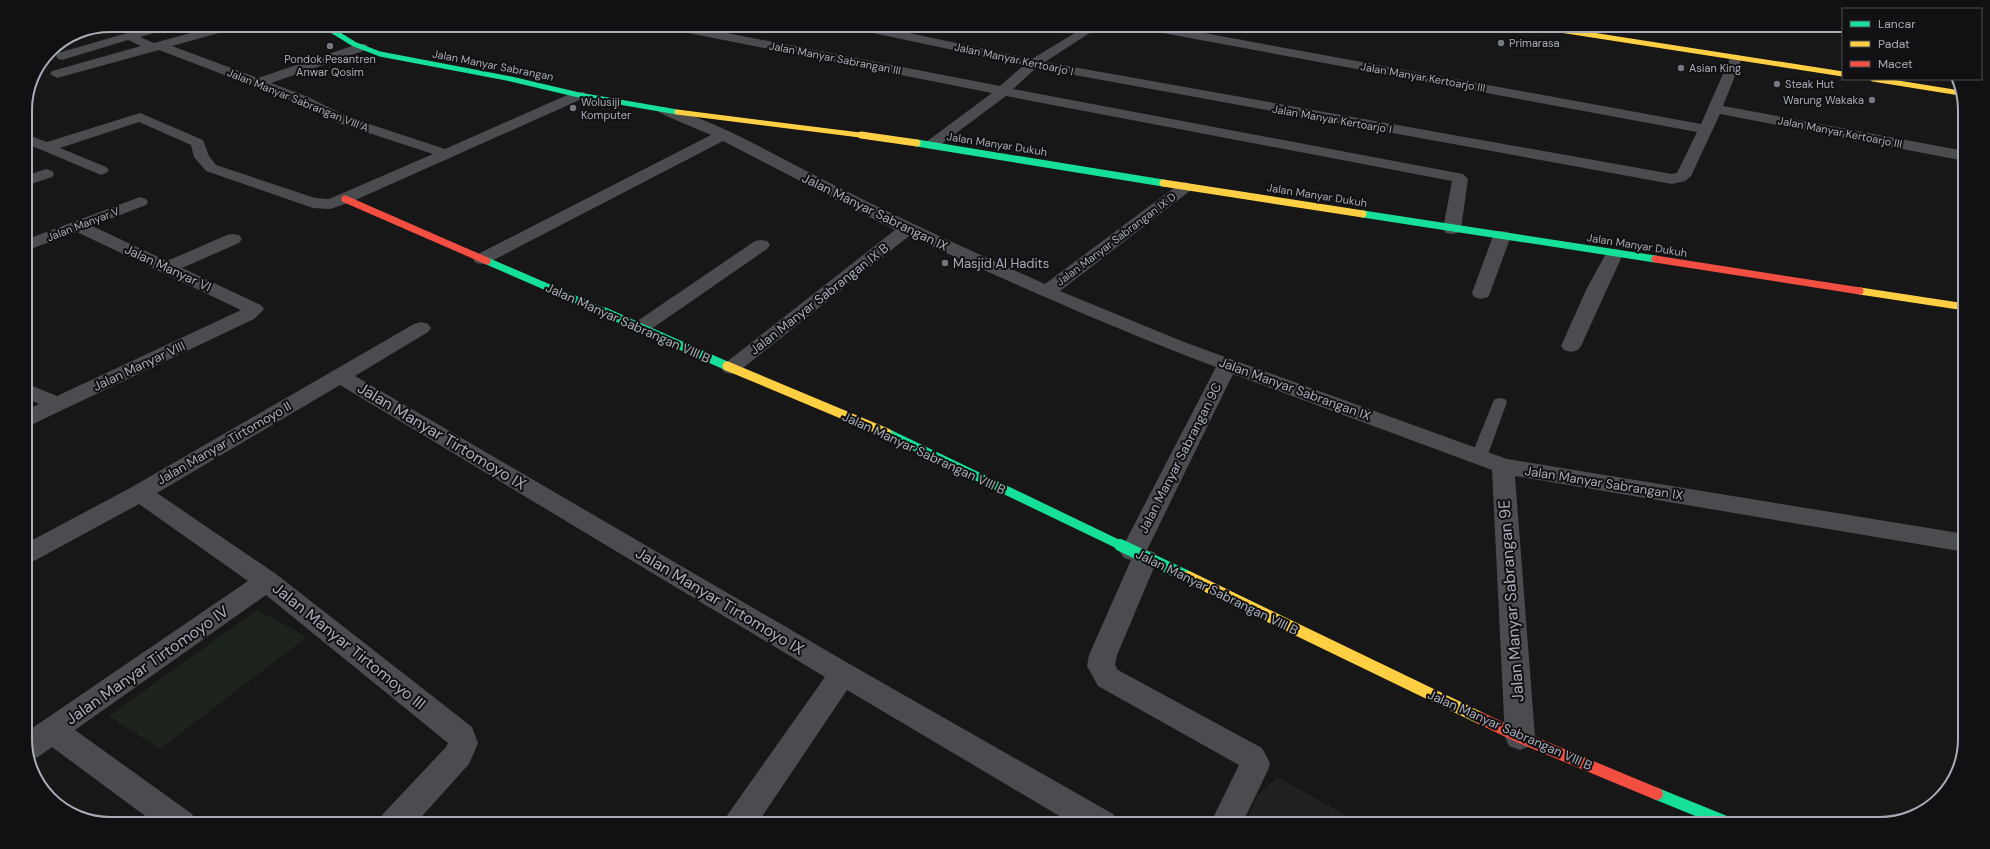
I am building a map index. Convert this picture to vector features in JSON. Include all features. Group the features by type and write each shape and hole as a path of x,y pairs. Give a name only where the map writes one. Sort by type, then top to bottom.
{"street":[{"path":"62,56 143,32"},
{"path":"57,74 207,32"},
{"name":"Jalan Manyar Sabrangan","path":"335,32 362,47 416,62 511,79 579,95 665,111"},
{"name":"Jalan Manyar Sabrangan III","path":"704,32 1003,91 1458,177 1460,178 1452,229"},
{"name":"Jalan Manyar Kertoarjo I","path":"887,32 1034,63 1661,179 1679,178 1683,176 1715,109 1736,58"},
{"path":"931,145 1003,91 1034,63 1085,32"},
{"name":"Jalan Manyar Kertoarjo III","path":"1179,32 1705,129"},
{"path":"1572,32 1842,74"},
{"name":"Jalan Manyar Sabrangan VIII A","path":"129,36 317,105 343,120 446,154"},
{"path":"258,83 362,47"},
{"path":"1879,80 1955,92"},
{"path":"47,147 140,117 198,142 202,158 208,166 317,204 330,204 345,199 579,95"},
{"name":"Jalan Manyar Kertoarjo III","path":"1715,109 1958,155"},
{"name":"Jalan Manyar Dukuh","path":"665,111 797,126 931,145 1452,229 1958,306"},
{"name":"Jalan Manyar Sabrangan IX","path":"665,111 684,117 723,135 906,229 1047,292 1177,346 1491,461 1958,542"},
{"path":"482,259 723,135"},
{"path":"32,141 101,170"},
{"path":"32,179 46,174"},
{"name":"Jalan Manyar Sabrangan IX D","path":"1047,292 1185,186"},
{"name":"Jalan Manyar Sabrangan VIII B","path":"345,199 731,368 881,430 1520,737 1714,817"},
{"name":"Jalan Manyar V","path":"32,243 140,202"},
{"name":"Jalan Manyar VI","path":"78,226 253,308 252,312"},
{"name":"Jalan Manyar Sabrangan IX B","path":"731,368 906,229"},
{"path":"1481,293 1502,236"},
{"path":"167,268 233,239"},
{"path":"640,328 761,245"},
{"path":"1571,346 1601,277 1614,254"},
{"name":"Jalan Manyar VIII","path":"32,416 252,312"},
{"name":"Jalan Manyar Tirtomoyo II","path":"32,552 140,493 422,328"},
{"name":"Jalan Manyar Sabrangan 9C","path":"1228,364 1139,555 1103,655 1101,666 1108,678 1251,757 1255,763 1229,817"},
{"name":"Jalan Manyar Tirtomoyo IX","path":"340,376 843,674 1090,817"},
{"path":"32,392 56,404"},
{"name":"Jalan Manyar Sabrangan 9E","path":"1491,461 1520,737"},
{"name":"Jalan Manyar Tirtomoyo III","path":"140,493 267,581 461,736 463,743 458,755 400,817"},
{"name":"Jalan Manyar Tirtomoyo IV","path":"32,745 267,581"},
{"path":"744,817 843,674"},
{"path":"53,731 171,817"}],"lane":[{"path":"1491,461 1500,402"}],"shaded area":[{"path":"257,610 307,637 160,749 109,716"},
{"path":"1277,777 1349,817 1248,817 1257,796"}],"traffic: fast":[{"path":"334,32 354,44 380,54 511,79 579,95 677,112"},
{"path":"917,143 1163,183"},
{"path":"1363,214 1655,259"},
{"path":"487,261 727,366"},
{"path":"887,433 1188,577"},
{"path":"1657,794 1714,817"}],"traffic: slow":[{"path":"1573,32 1842,74"},
{"path":"1879,80 1955,92"},
{"path":"677,112 797,126 917,143"},
{"path":"1163,183 1363,214"},
{"path":"1860,291 1958,306"},
{"path":"727,366 887,433"},
{"path":"1188,577 1480,718"}],"traffic: jam":[{"path":"345,199 487,261"},
{"path":"1655,259 1860,291"},
{"path":"1480,718 1520,737 1657,794"}],"place":[{"name":"Primarasa","path":"1501,43"},
{"name":"Pondok Pesantren Anwar Qosim","path":"330,46"},
{"name":"Asian King","path":"1681,68"},
{"name":"Steak Hut","path":"1777,84"},
{"name":"Warung Wakaka","path":"1872,100"},
{"name":"Wolusiji Komputer","path":"573,108"},
{"name":"Masjid Al Hadits","path":"945,263"}]}
